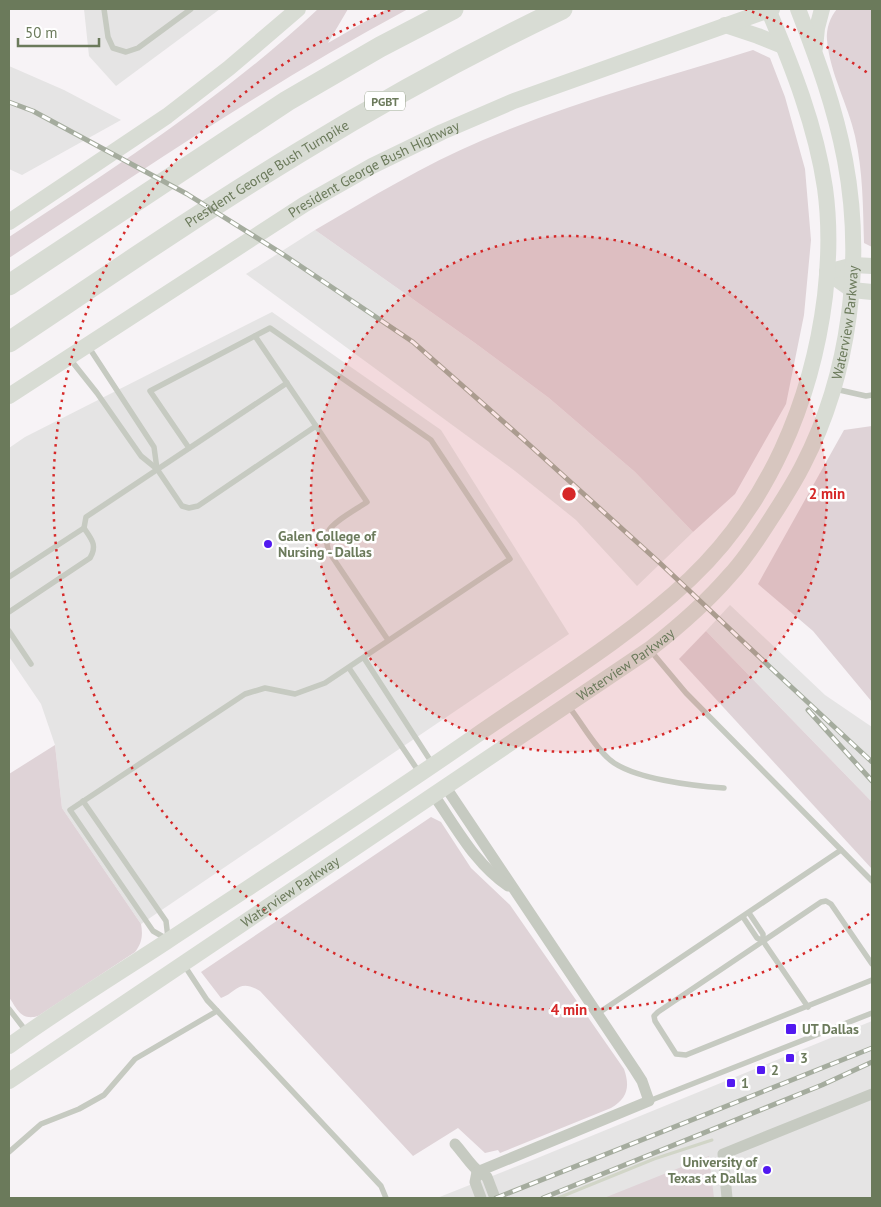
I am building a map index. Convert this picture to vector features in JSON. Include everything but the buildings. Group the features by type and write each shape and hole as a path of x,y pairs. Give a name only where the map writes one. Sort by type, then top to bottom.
{"highway":[{"path":"9,285 287,101 380,46 453,9"},
{"name":"President George Bush Turnpike","path":"9,342 240,189 332,132 451,65 562,9"}],"main road":[{"path":"9,222 167,116 229,68 298,9"},
{"path":"735,9 726,25 783,46"},
{"name":"President George Bush Highway","path":"9,396 305,204 398,153 442,132 514,102 769,9"},
{"name":"Waterview Parkway","path":"9,1046 426,769 639,624 692,577 729,536 749,509 787,439 802,403 818,340 827,272 828,223 825,188 820,161 809,119 769,9"},
{"name":"Waterview Parkway","path":"9,1081 439,790 650,650 693,614 731,575 763,531 803,464 833,388 844,343 852,290 854,265 853,231 845,160 827,88 798,9"},
{"path":"814,51 822,9"},
{"path":"827,272 854,265 872,266"},
{"path":"827,272 852,290 872,292"},
{"path":"426,769 439,790"},
{"path":"168,940 183,964"}],"street":[{"path":"439,790 514,890 642,1081 649,1101 477,1172"},
{"path":"727,1198 723,1154 872,1094"},
{"path":"454,1144 468,1158 477,1172 487,1177 495,1198"},
{"path":"477,1172 474,1182 481,1198"}],"lane":[{"path":"104,9 108,37 114,48 126,52 138,48 191,9"},
{"path":"168,940 153,931 70,810 246,694 265,688 295,694 305,692 325,683 510,558 431,440 270,328 150,391 189,448"},
{"path":"255,336 366,502 333,526 328,532 326,541 329,552 388,640"},
{"path":"87,345 154,447 157,470"},
{"path":"68,357 141,456 157,470 182,506 189,508 198,506 316,426"},
{"path":"9,612 90,558 94,552 94,543 84,528 86,516 287,383"},
{"path":"833,388 866,396 872,395"},
{"path":"9,577 84,528"},
{"path":"9,631 31,664"},
{"path":"650,650 686,693 872,881"},
{"path":"364,658 426,769"},
{"path":"349,668 426,769"},
{"path":"568,705 610,760 628,770 687,785 724,788"},
{"path":"83,801 166,921 168,940"},
{"path":"597,1014 841,850"},
{"path":"872,964 832,904 826,901 821,902 658,1012 654,1016 655,1022 676,1054 686,1056 872,980"},
{"path":"749,912 763,934 763,941"},
{"path":"743,916 757,938 763,941 808,1007"},
{"path":"183,964 207,1000 381,1186 386,1198"},
{"path":"9,1009 17,1022 28,1032"},
{"path":"9,1152 41,1124 79,1109 104,1095 135,1059 218,1011"},
{"path":"649,1101 872,1013"}],"shaded area":[{"path":"84,9 220,9 116,86 89,56"},
{"path":"318,9 348,9 328,43 387,9 408,9 357,37 256,98 9,258 9,237 168,130 245,72"},
{"path":"837,9 872,9 872,247 864,243 863,203 858,149 848,112 835,77 827,40 829,23"},
{"path":"753,50 770,58 785,97 805,169 811,240 804,315 786,404 735,494 693,532 635,472 549,398 475,343 315,230 418,171 483,140 549,114"},
{"path":"9,66 64,90 121,120 22,175 9,169"},
{"path":"315,230 475,343 549,398 635,472 693,532 637,586 576,520 515,471 246,274"},
{"path":"272,312 441,430 569,634 141,924 62,808 55,745 41,704 9,657 9,448 25,437"},
{"path":"872,426 872,702 813,631 758,584 844,430"},
{"path":"730,605 825,695 872,727 872,802 706,631"},
{"path":"706,631 872,802 872,869 679,659"},
{"path":"55,745 62,808 141,924 142,935 141,942 135,952 38,1016 27,1017 17,1010 9,997 9,774"},
{"path":"431,817 441,822 471,868 510,905 624,1069 626,1075 627,1086 624,1096 611,1108 500,1153 498,1150 485,1153 458,1128 413,1156 260,991 253,987 243,986 221,998 201,972"},
{"path":"872,1021 872,1198 437,1198 535,1159"},
{"path":"709,1156 714,1198 604,1198"}],"waterway":[{"path":"558,1198 654,1159 712,1140"}],"railway":[{"path":"9,102 33,111 187,194 281,253 413,342 661,564 872,762"},
{"path":"808,710 872,781"},
{"path":"496,1198 872,1048"},
{"path":"543,1198 822,1085 872,1062"}],"place":[{"name":"Galen College of Nursing - Dallas","path":"268,544"},
{"name":"UT Dallas","path":"791,1029"},
{"name":"3","path":"790,1058"},
{"name":"2","path":"761,1070"},
{"name":"1","path":"731,1083"},
{"name":"University of Texas at Dallas","path":"767,1170"}]}
